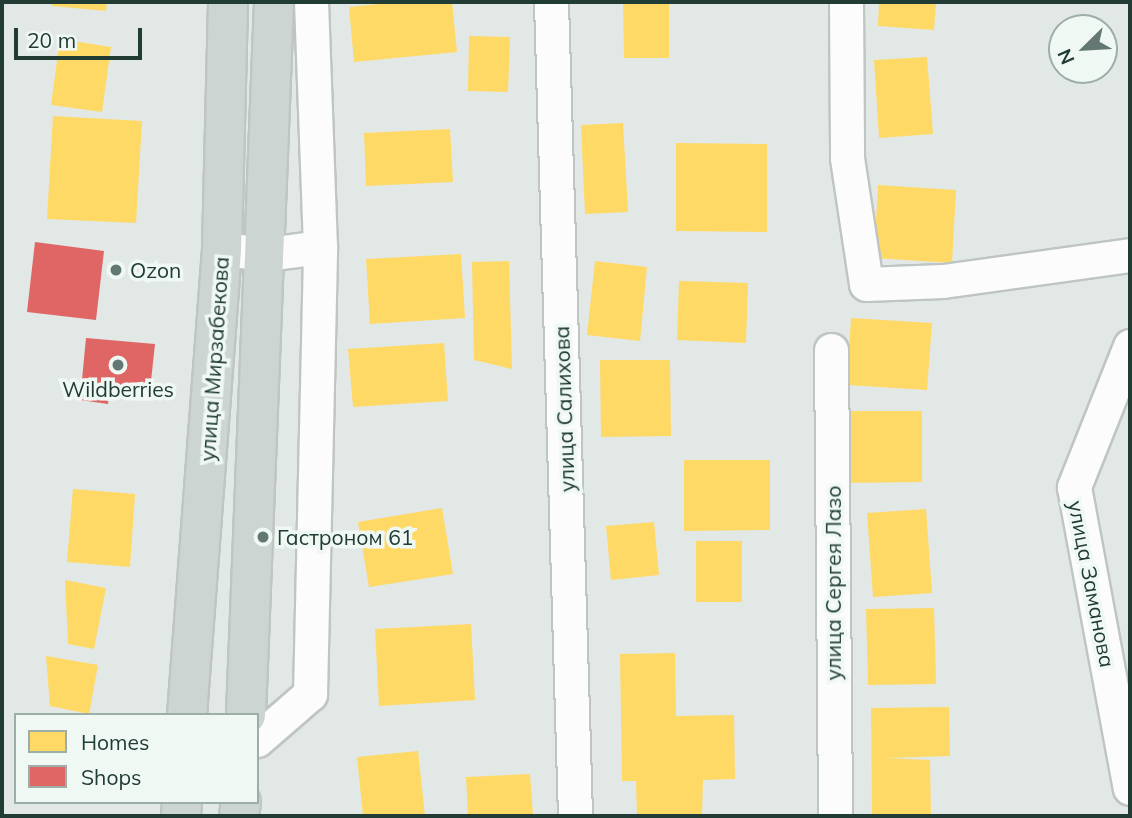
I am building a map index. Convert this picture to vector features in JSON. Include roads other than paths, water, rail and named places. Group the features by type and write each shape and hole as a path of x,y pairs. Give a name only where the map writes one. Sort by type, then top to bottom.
{"main road":[{"name":"улица Мирзабекова","path":"187,713 222,248 228,2"},
{"path":"246,713 267,254 274,2"}],"street":[{"path":"259,738 310,694 320,247 311,2"},
{"name":"улица Салихова","path":"551,2 575,816"},
{"path":"846,2 847,158 866,284 943,281 1130,255"},
{"path":"222,248 267,254 320,247"},
{"name":"улица Заманова","path":"1130,346 1074,487 1130,788"},
{"name":"улица Сергея Лазо","path":"831,350 835,816"}],"place":[{"name":"Ozon","path":"116,270"},
{"name":"Wildberries","path":"118,365"},
{"name":"Гастроном 61","path":"263,537"}]}
